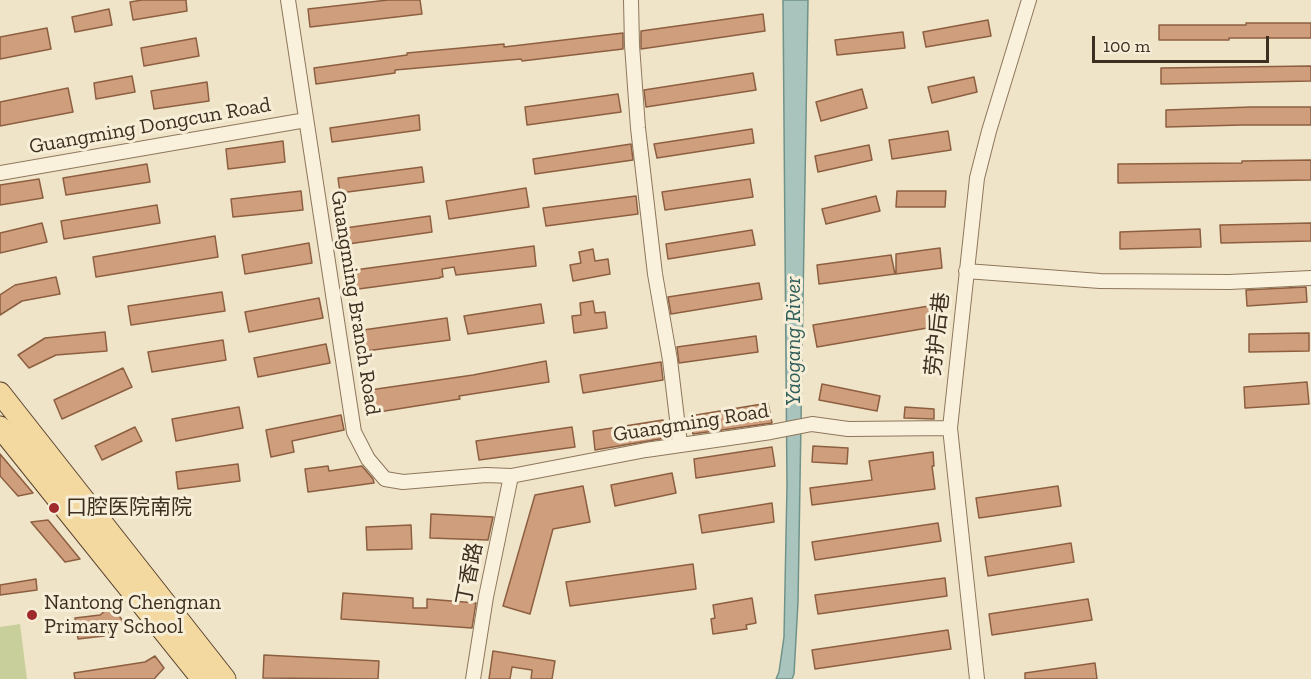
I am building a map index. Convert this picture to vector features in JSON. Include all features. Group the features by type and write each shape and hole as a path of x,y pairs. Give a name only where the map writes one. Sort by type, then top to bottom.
{"main road":[{"path":"0,393 225,679"},
{"path":"0,428 202,679"}],"street":[{"name":"Guangming Branch Road","path":"288,0 354,432 368,459 385,479 403,482 486,475 511,476"},
{"path":"631,0 638,128 654,274 670,360 680,444"},
{"name":"劳护后巷","path":"977,679 950,428 977,178 1029,0"},
{"name":"Guangming Dongcun Road","path":"0,173 306,120"},
{"path":"966,271 1100,281 1229,282 1311,278"},
{"name":"Guangming Road","path":"511,476 680,444 778,431 812,424 848,429 950,428"},
{"name":"丁香路","path":"473,679 486,597 511,476"}],"green space":[{"path":"20,624 27,679 0,679 0,627"}],"water":[{"name":"Yaogang River","path":"783,0 808,0 798,602 792,679 776,679 784,637 787,486"}],"building":[{"path":"186,0 187,11 133,20 130,2"},
{"path":"388,0 420,0 422,14 310,27 308,9"},
{"path":"109,9 112,25 75,32 72,17"},
{"path":"763,14 765,31 641,49 641,31"},
{"path":"988,20 991,36 926,47 923,32"},
{"path":"1246,23 1311,23 1311,38 1159,40 1159,25 1246,25"},
{"path":"47,28 51,49 0,59 0,37"},
{"path":"903,32 905,48 837,55 835,40"},
{"path":"623,33 623,49 522,61 521,59 395,70 395,73 316,84 314,68 407,55 407,53 504,44 504,47"},
{"path":"196,38 199,56 144,66 141,48"},
{"path":"1311,66 1311,81 1161,84 1161,68"},
{"path":"753,73 756,90 646,107 644,90"},
{"path":"132,76 135,92 96,99 94,83"},
{"path":"974,77 977,92 932,103 928,87"},
{"path":"207,82 209,101 154,109 151,91"},
{"path":"68,88 73,112 0,126 0,102"},
{"path":"862,89 867,108 821,121 816,102"},
{"path":"618,94 621,112 527,125 525,107"},
{"path":"1311,107 1311,125 1166,127 1166,110"},
{"path":"419,115 420,130 332,142 330,128"},
{"path":"752,129 754,143 657,158 654,144"},
{"path":"948,131 951,150 892,159 889,140"},
{"path":"283,141 285,162 228,169 226,149"},
{"path":"631,144 633,160 535,174 533,159"},
{"path":"869,145 872,160 818,172 815,156"},
{"path":"1311,160 1311,180 1118,183 1118,164"},
{"path":"147,164 150,182 66,195 63,178"},
{"path":"422,167 424,182 340,193 338,178"},
{"path":"39,179 43,198 0,205 0,185"},
{"path":"750,179 753,197 665,210 662,192"},
{"path":"526,188 529,207 449,219 446,201"},
{"path":"301,191 303,210 233,217 231,199"},
{"path":"897,191 946,191 945,207 896,207"},
{"path":"636,196 638,214 546,226 543,208"},
{"path":"876,196 880,211 826,224 822,209"},
{"path":"157,205 160,223 64,239 61,221"},
{"path":"430,216 432,232 348,244 345,228"},
{"path":"42,223 47,242 0,253 0,233"},
{"path":"1311,223 1311,241 1221,243 1220,225"},
{"path":"1200,229 1201,247 1120,249 1120,232"},
{"path":"752,230 755,245 668,259 666,244"},
{"path":"215,236 218,257 96,277 93,257"},
{"path":"309,243 312,263 245,274 242,255"},
{"path":"534,246 536,266 456,275 454,267 442,269 443,277 440,278 351,290 347,271"},
{"path":"940,248 942,268 896,274 896,254"},
{"path":"593,249 595,261 608,259 610,274 573,281 570,265 581,263 579,252"},
{"path":"891,255 895,274 819,284 817,265"},
{"path":"56,277 60,294 22,301 0,315 0,295 15,285"},
{"path":"759,283 762,299 671,314 668,297"},
{"path":"1306,287 1307,302 1247,306 1246,290"},
{"path":"222,292 225,311 131,325 128,306"},
{"path":"319,298 323,318 249,332 245,312"},
{"path":"593,301 595,313 605,312 607,328 574,333 572,316 581,315 580,303"},
{"path":"541,304 544,323 468,334 464,316"},
{"path":"935,305 939,326 817,347 813,325"},
{"path":"447,318 450,340 358,352 356,331"},
{"path":"105,332 107,351 56,355 29,368 18,355 45,338"},
{"path":"1309,333 1309,351 1249,352 1249,334"},
{"path":"756,336 758,352 679,363 677,347"},
{"path":"223,340 226,360 152,372 148,352"},
{"path":"326,344 330,363 258,377 254,358"},
{"path":"546,361 549,382 366,414 363,391 473,375"},
{"path":"661,362 663,380 583,393 580,375"},
{"path":"123,368 132,387 62,419 54,400"},
{"path":"1307,382 1309,404 1245,408 1244,387"},
{"path":"822,384 880,396 877,411 819,400"},
{"path":"768,403 772,423 693,434 690,416"},
{"path":"239,407 243,428 176,441 172,419"},
{"path":"905,407 934,409 934,419 904,418"},
{"path":"341,415 344,430 292,441 294,452 271,457 266,430"},
{"path":"663,420 666,438 595,450 593,431"},
{"path":"135,427 142,441 102,460 95,446"},
{"path":"572,427 575,447 479,460 476,441"},
{"path":"813,446 848,448 847,464 812,462"},
{"path":"772,447 775,466 696,478 694,459"},
{"path":"933,452 935,489 812,505 810,488 872,480 869,461"},
{"path":"0,454 33,493 18,496 0,476"},
{"path":"238,464 240,481 178,489 176,472"},
{"path":"328,466 329,471 362,466 374,483 308,492 305,469"},
{"path":"672,473 676,493 615,506 611,485"},
{"path":"583,486 590,522 553,529 530,614 503,606 535,495"},
{"path":"1058,486 1061,506 979,518 976,498"},
{"path":"772,503 774,522 702,533 699,515"},
{"path":"431,514 493,517 488,540 430,538"},
{"path":"48,520 80,559 65,562 31,522"},
{"path":"938,523 941,541 815,560 812,542"},
{"path":"411,525 412,549 367,550 366,527"},
{"path":"1071,543 1074,562 988,576 985,557"},
{"path":"693,564 696,589 570,606 566,582"},
{"path":"945,578 947,596 818,614 815,595"},
{"path":"36,579 37,590 0,595 0,585"},
{"path":"343,593 413,598 413,608 427,608 427,599 476,603 472,628 341,619"},
{"path":"752,598 756,623 746,625 747,629 713,634 711,619 715,618 713,605"},
{"path":"1088,599 1092,620 992,635 989,614"},
{"path":"111,606 123,621 104,636 78,639 75,618 100,615"},
{"path":"948,630 951,649 815,669 812,650"},
{"path":"493,651 555,661 552,679 531,679 532,670 512,667 510,679 489,679"},
{"path":"264,655 379,661 378,679 263,678"},
{"path":"155,656 164,668 154,679 75,679 74,673 145,662"},
{"path":"1095,663 1097,679 1025,679 1025,673"}],"place":[{"name":"口腔医院南院","path":"54,508"},
{"name":"Nantong Chengnan Primary School","path":"32,615"}]}
